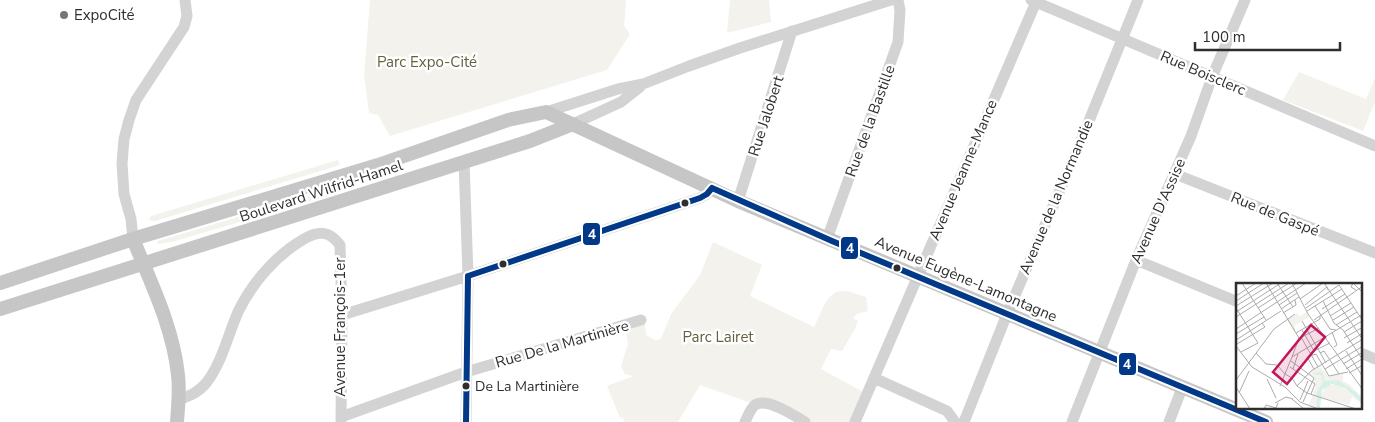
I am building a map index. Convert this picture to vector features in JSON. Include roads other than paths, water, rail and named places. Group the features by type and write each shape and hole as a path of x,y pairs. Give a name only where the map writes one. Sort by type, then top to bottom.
{"main road":[{"name":"Boulevard Wilfrid-Hamel","path":"0,283 133,239 378,165 508,120 546,112"},
{"name":"Avenue Eugène-Lamontagne","path":"546,112 738,201 1236,410"},
{"name":"Boulevard Wilfrid-Hamel","path":"0,308 385,188 530,141 573,124"},
{"path":"133,239 152,282 168,326 178,370 177,422"},
{"name":"Avenue Eugène-Lamontagne","path":"1236,410 1266,422"}],"street":[{"path":"133,239 124,194 122,163 124,139 136,100 184,27 187,16 185,0"},
{"name":"Boulevard Wilfrid-Hamel","path":"546,112 618,89 643,84 689,66 890,0"},
{"name":"Rue de la Bastille","path":"827,239 898,42 900,10 898,0"},
{"name":"Avenue de la Normandie","path":"964,422 1006,314 1078,148 1138,0"},
{"name":"Avenue D'Assise","path":"1072,422 1136,260 1191,136 1212,77 1245,0"},
{"name":"Rue Boisclerc","path":"1033,1 1375,146"},
{"name":"Avenue Jeanne-Mance","path":"855,422 1033,1"},
{"name":"Rue Jalobert","path":"738,201 792,31"},
{"name":"Boulevard Wilfrid-Hamel","path":"573,124 620,102 643,84"},
{"path":"464,161 468,276 466,422"},
{"name":"Rue de Gaspé","path":"1175,174 1375,253"},
{"path":"342,315 468,276 700,198 712,188"},
{"name":"Avenue François-1er","path":"178,400 194,394 207,382 238,313 263,272 296,243 312,234 322,232 336,239 340,245 342,315 341,419"},
{"path":"1136,260 1236,301"},
{"name":"Rue De la Martinière","path":"341,419 466,372 641,320"},
{"path":"1362,353 1375,359"},
{"path":"874,378 947,412 955,422"},
{"path":"1169,422 1182,388"},
{"path":"746,422 751,410 756,404 761,403 789,412 805,422"}],"place":[{"name":"ExpoCité","path":"64,15"},
{"name":"De La Martinière","path":"466,386"}],"park label":[{"name":"Parc Expo-Cité","path":"427,62"},
{"name":"Parc Lairet","path":"718,337"}]}
